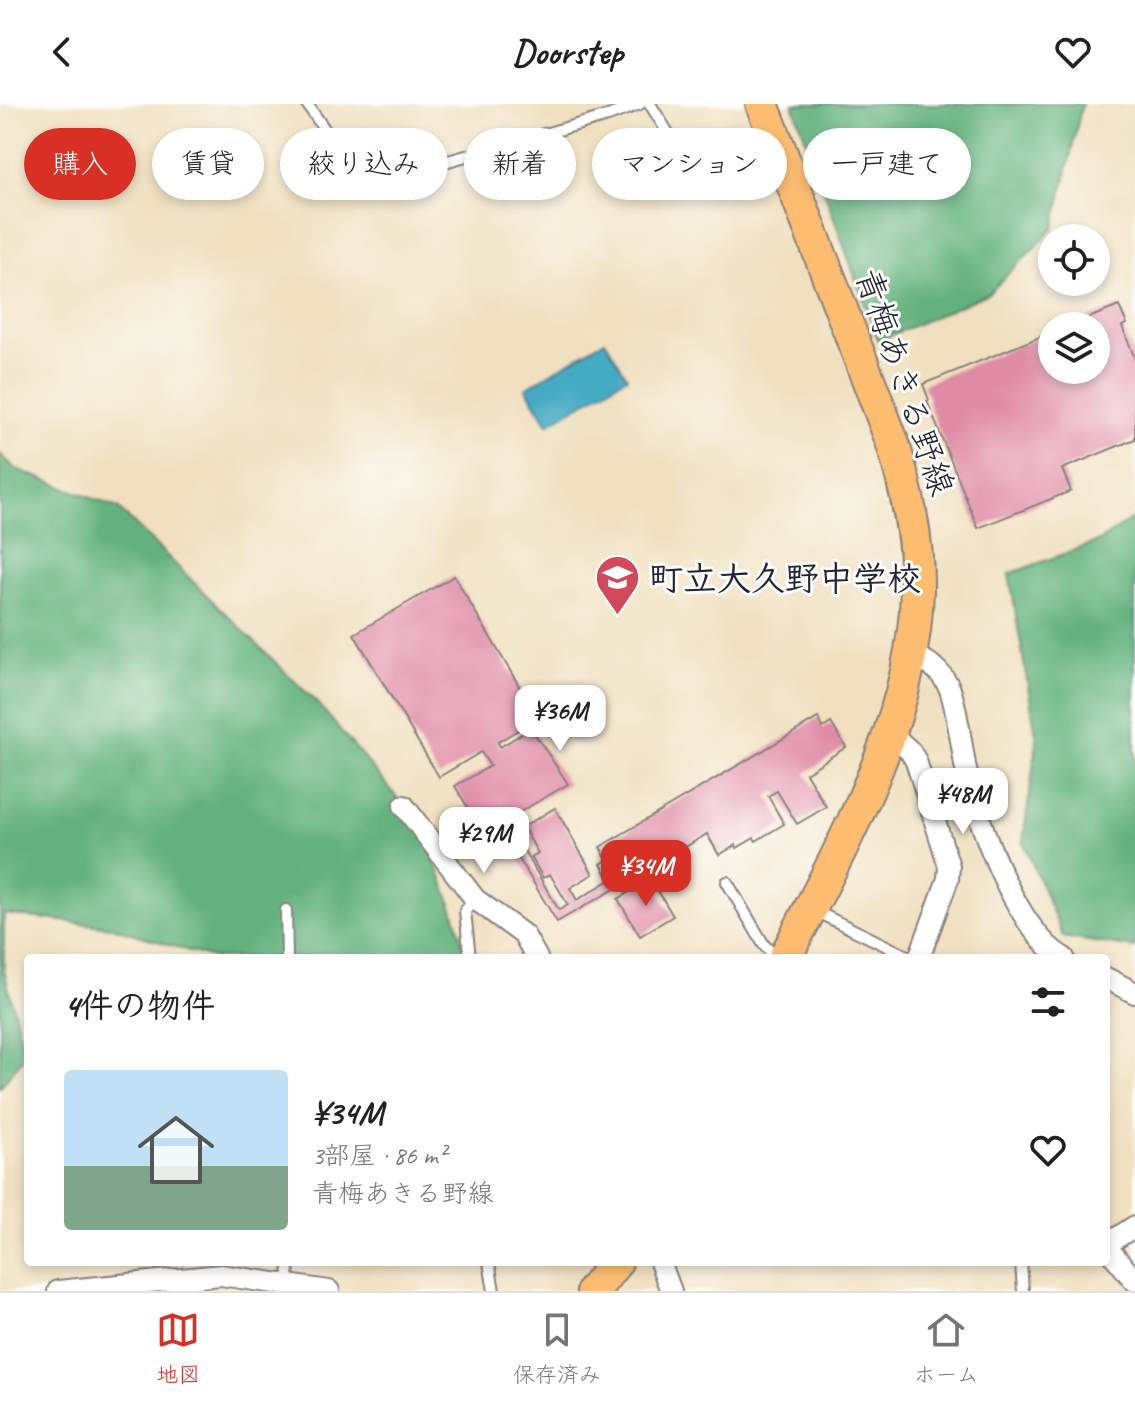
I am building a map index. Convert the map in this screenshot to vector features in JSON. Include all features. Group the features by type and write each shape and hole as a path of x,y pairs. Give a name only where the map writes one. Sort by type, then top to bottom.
{"main road":[{"name":"青梅あきる野線","path":"762,104 892,441 905,485 916,556 917,591 911,653 890,733 787,954"},
{"path":"593,1291 613,1266"}],"street":[{"path":"911,653 933,665 949,686 970,787 984,831 1030,925 1044,943 1059,954"},
{"path":"890,733 910,751 916,761 949,866 948,879 920,954"},
{"path":"404,806 475,899 524,935 535,954"},
{"path":"1110,980 1135,993"},
{"path":"1110,1242 1135,1226"},
{"path":"1110,1250 1135,1281"},
{"path":"662,1266 671,1291"},
{"path":"58,1291 221,1275 329,1291"}],"lane":[{"path":"307,104 363,185 578,125 640,104"},
{"path":"650,104 665,128"},
{"path":"727,882 764,945 773,954"},
{"path":"470,954 465,911 475,899"},
{"path":"810,909 903,954"},
{"path":"286,910 287,954"},
{"path":"288,1285 289,1266"},
{"path":"490,1266 494,1291"},
{"path":"1021,1266 1023,1291"}],"green space":[{"path":"793,104 1082,104 1055,224 1038,224 1038,244 989,293 878,341 827,200 971,200 971,128 803,128 803,132"},
{"path":"0,454 16,469 118,508 319,705 422,827 453,908 466,954 199,954 112,927 4,914 4,970 24,1056 0,1087"},
{"path":"1135,517 1135,948 1063,937 1023,841 1037,740 1009,574 1099,541"}],"water":[{"path":"605,340 627,377 548,424 526,388"}],"building":[{"path":"1119,306 1127,324 1122,326 1135,359 1135,439 1062,469 1071,491 978,528 923,384 1038,338 1038,384 1110,384 1110,312 1104,312"},
{"path":"454,576 538,718 498,742 500,747 531,728 568,784 506,820 559,910 568,905 550,874 543,878 531,857 538,853 523,827 555,808 593,874 570,888 577,900 610,880 601,864 607,860 600,847 818,718 823,728 831,723 846,747 806,773 826,807 797,824 777,791 768,796 784,824 756,841 754,838 719,855 707,834 684,848 689,857 672,867 667,859 557,922 498,824 483,833 455,786 490,766 481,752 439,777 354,634"},
{"path":"651,879 673,916 640,936 618,899"}],"place":[{"name":"町立大久野中学校","path":"618,617"}]}
